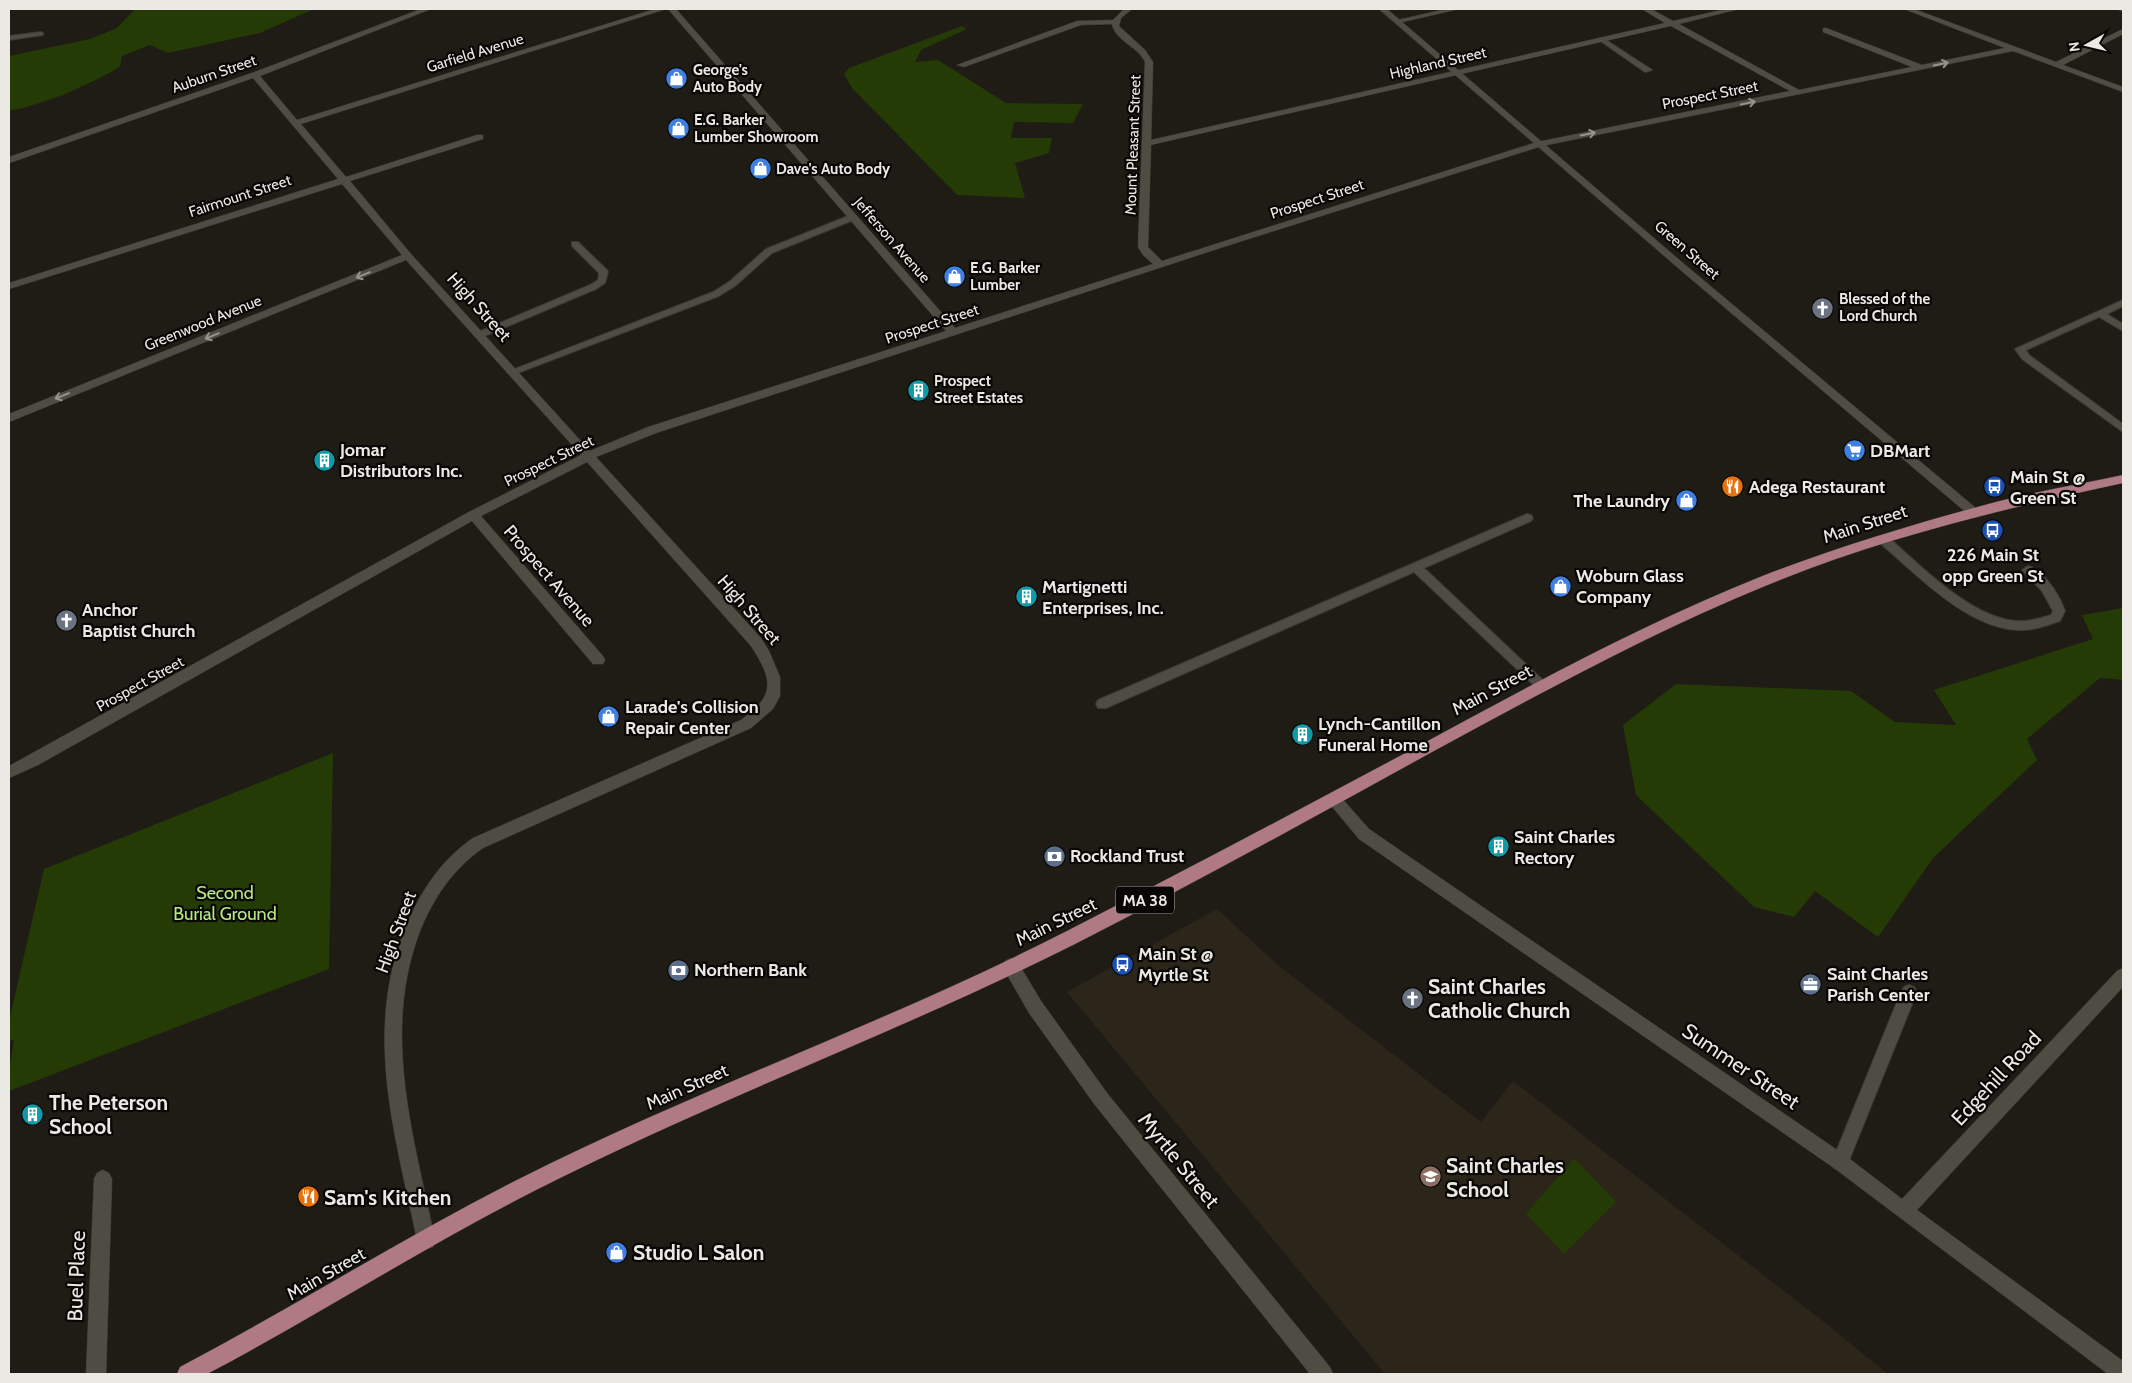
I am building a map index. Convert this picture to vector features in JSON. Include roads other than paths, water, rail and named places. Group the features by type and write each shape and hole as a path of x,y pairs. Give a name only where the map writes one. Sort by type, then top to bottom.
{"main road":[{"name":"Main Street","path":"187,1374 259,1336 524,1186 755,1077 932,1003 1137,904 1542,686 1640,636 1736,592 1797,568 1883,539 1973,512 2123,479"}],"street":[{"name":"Auburn Street","path":"9,160 255,75 427,9"},
{"name":"Garfield Avenue","path":"295,123 662,9"},
{"name":"Jefferson Avenue","path":"672,9 954,332"},
{"path":"961,65 1080,22 1115,22 1128,9"},
{"name":"Green Street","path":"1383,9 1973,512"},
{"path":"1398,22 1455,9"},
{"path":"1646,9 1799,93"},
{"name":"Highland Street","path":"1147,143 1735,9"},
{"path":"1908,9 2123,90"},
{"name":"Mount Pleasant Street","path":"1115,22 1119,34 1141,50 1149,62 1143,248 1160,265"},
{"path":"1826,30 1922,68"},
{"path":"2056,65 2123,31"},
{"name":"Prospect Street","path":"9,772 50,752 473,515 589,456 652,430 1540,144 2014,49"},
{"name":"High Street","path":"255,75 408,256 756,642 772,667 774,692 764,711 746,724 478,843 450,864 434,886 423,906 396,982 392,1024 393,1062 399,1106 426,1240"},
{"name":"Fairmount Street","path":"9,286 342,179 480,137"},
{"name":"Greenwood Avenue","path":"9,418 408,256"},
{"name":"Prospect Avenue","path":"473,515 598,660"},
{"name":"Summer Street","path":"1334,799 1364,834 1840,1162 1903,1211 2123,1372"},
{"name":"Myrtle Street","path":"1011,966 1035,1007 1095,1091 1323,1374"},
{"name":"Edgehill Road","path":"1903,1211 2123,976"},
{"name":"Buel Place","path":"96,1374 103,1179"}],"lane":[{"path":"9,38 41,34"},
{"path":"1601,39 1648,70"},
{"path":"512,372 716,294 732,284 769,251 853,216"},
{"path":"479,336 593,288 602,281 604,272 575,244"},
{"path":"2123,302 2023,346 2020,351 2025,357 2123,429"},
{"path":"2099,313 2123,328"},
{"path":"1102,704 1527,518"},
{"path":"1883,539 1962,604 2000,624 2018,626 2056,618 2059,611 2056,600 2044,584 2028,570"},
{"path":"1416,567 1542,686"},
{"path":"1840,1162 1909,992"}],"place":[{"name":"George's Auto Body","path":"677,79"},
{"name":"E.G. Barker Lumber Showroom","path":"678,129"},
{"name":"Dave's Auto Body","path":"760,169"},
{"name":"E.G. Barker Lumber","path":"954,277"},
{"name":"Blessed of the Lord Church","path":"1823,308"},
{"name":"Prospect Street Estates","path":"918,390"},
{"name":"DBMart","path":"1854,451"},
{"name":"Jomar Distributors Inc.","path":"324,460"},
{"name":"Adega Restaurant","path":"1733,487"},
{"name":"Main St @ Green St","path":"1994,487"},
{"name":"The Laundry","path":"1686,501"},
{"name":"226 Main St opp Green St","path":"1993,530"},
{"name":"Woburn Glass Company","path":"1560,586"},
{"name":"Martignetti Enterprises, Inc.","path":"1026,597"},
{"name":"Anchor Baptist Church","path":"66,620"},
{"name":"Larade's Collision Repair Center","path":"609,717"},
{"name":"Lynch-Cantillon Funeral Home","path":"1302,734"},
{"name":"Saint Charles Rectory","path":"1498,847"},
{"name":"Rockland Trust","path":"1054,856"},
{"name":"Main St @ Myrtle St","path":"1122,964"},
{"name":"Northern Bank","path":"678,970"},
{"name":"Saint Charles Parish Center","path":"1811,984"},
{"name":"Saint Charles Catholic Church","path":"1412,998"},
{"name":"The Peterson School","path":"33,1114"},
{"name":"Saint Charles School","path":"1430,1177"},
{"name":"Sam's Kitchen","path":"308,1197"},
{"name":"Studio L Salon","path":"617,1252"}],"park label":[{"name":"Second Burial Ground","path":"225,903"}]}
